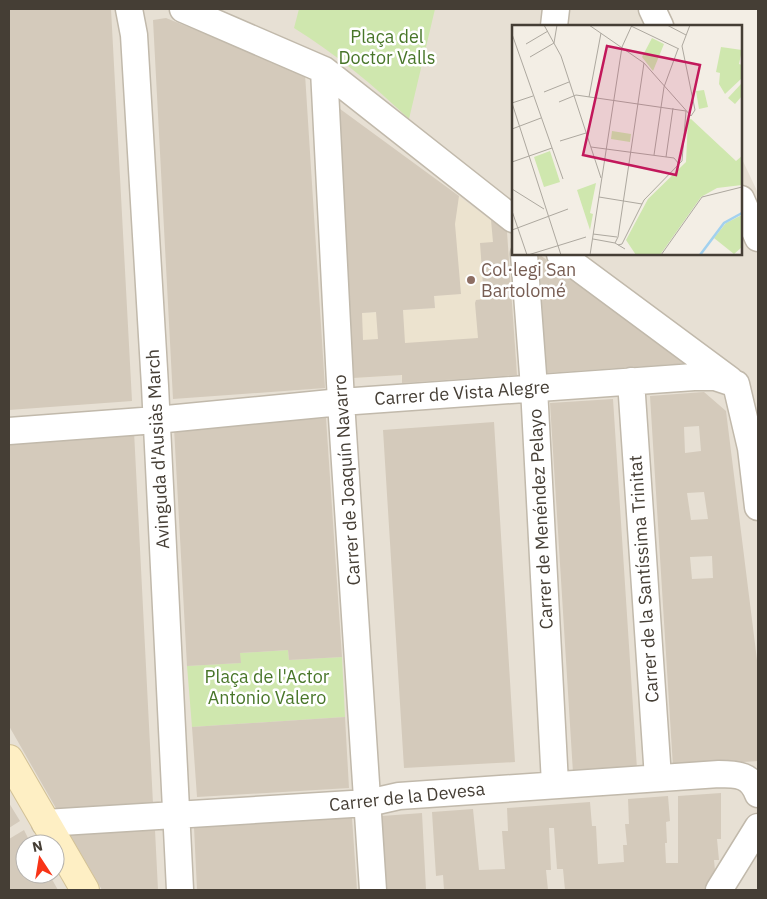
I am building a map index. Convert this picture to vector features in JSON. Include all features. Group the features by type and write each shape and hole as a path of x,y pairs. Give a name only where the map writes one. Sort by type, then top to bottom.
{"street":[{"name":"Avinguda d'Ausiàs March","path":"129,9 134,35 178,816 180,890"},
{"path":"182,9 324,70 512,218"},
{"path":"554,25 556,9"},
{"path":"652,9 660,25"},
{"name":"Carrer de Joaquín Navarro","path":"324,70 342,402 373,890"},
{"path":"742,201 758,238"},
{"name":"Carrer de Menéndez Pelayo","path":"524,255 534,388 555,784"},
{"path":"561,255 736,384 758,403"},
{"name":"Carrer de Vista Alegre","path":"9,431 156,420 342,402 705,376 736,384"},
{"name":"Carrer de la Santíssima Trinitat","path":"631,381 658,778"},
{"path":"736,384 750,442 758,507"},
{"path":"9,759 85,890"},
{"name":"Carrer de la Devesa","path":"46,823 368,803 399,796 555,784 733,774 746,776 755,785 758,794"},
{"path":"719,890 758,827"}],"shaded area":[{"path":"9,9 668,9 676,25 512,25 512,255 742,255 742,159 758,193 758,890 9,890"},
{"name":"Col·legi San Bartolomé","path":"426,172 507,232 517,375 402,383 401,375 353,378 349,314 435,308"}],"green space":[{"name":"Plaça del Doctor Valls","path":"299,9 435,9 409,119 354,70 294,28"},
{"name":"Plaça de l'Actor Antonio Valero","path":"288,650 289,660 342,657 345,717 192,727 187,666 240,663 240,653"}],"building":[{"path":"9,9 111,9 132,401 9,410"},
{"path":"166,18 305,74 325,388 173,399 153,20"},
{"path":"336,106 459,196 455,224 461,294 434,296 435,308 403,310 405,343 478,338 475,303 476,300 484,299 480,243 493,242 491,220 507,232 517,375 402,383 402,375 353,378","holes":["376,312 378,339 363,340 362,313"]},
{"path":"540,255 690,363 546,373"},
{"path":"704,392 726,411 758,668 758,761 673,767 650,396","holes":["699,426 701,451 685,453 684,427","704,492 708,519 691,520 687,493","712,556 713,578 692,579 690,557"]},
{"path":"613,399 637,769 573,773 550,403"},
{"path":"326,418 342,657 289,660 288,650 240,653 241,663 187,666 174,428"},
{"path":"494,422 515,762 404,768 383,430"},
{"path":"134,431 153,804 57,810 9,726 9,440"},
{"path":"345,717 349,788 197,797 192,727"},
{"path":"721,793 721,839 717,839 719,860 714,860 716,881 710,890 565,890 563,869 557,869 554,828 549,828 551,870 546,870 548,890 444,890 443,875 436,876 432,812 473,809 479,870 505,869 502,831 508,831 507,808 590,802 592,826 596,826 598,864 624,862 623,845 627,845 625,824 629,824 628,799 668,796 670,821 666,822 666,863 678,863 678,796"},
{"path":"9,803 20,821 9,828"},
{"path":"422,813 426,890 386,890 382,816"},
{"path":"352,818 357,890 197,890 194,827"},
{"path":"24,830 26,834 17,834"},
{"path":"155,830 158,890 102,890 70,835"},
{"path":"15,835 15,884 55,884 58,890 9,890 9,839"}],"place":[{"name":"Col·legi San Bartolomé","path":"471,280"}]}
